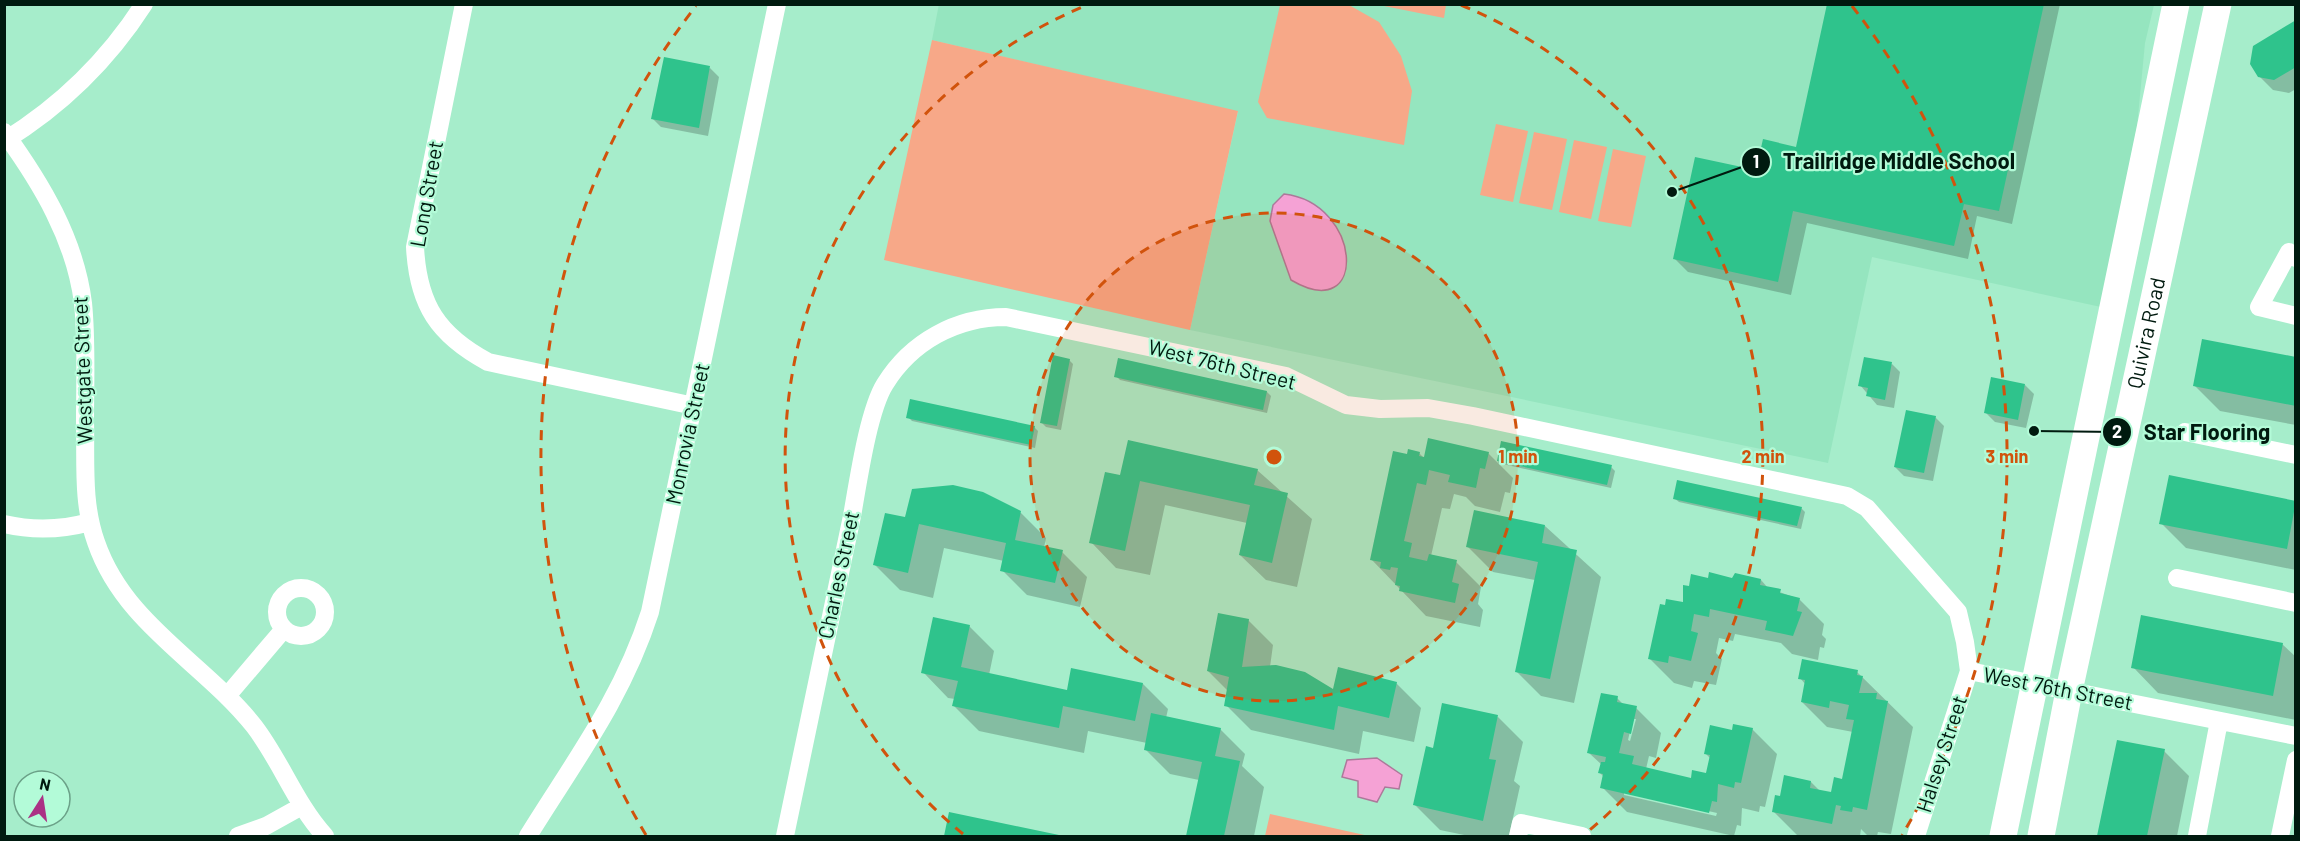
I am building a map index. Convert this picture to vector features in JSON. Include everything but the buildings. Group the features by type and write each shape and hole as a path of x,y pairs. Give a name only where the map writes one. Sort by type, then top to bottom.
{"main road":[{"name":"Quivira Road","path":"2003,837 2176,4"},
{"name":"Quivira Road","path":"2041,837 2069,691 2218,4"}],"street":[{"name":"Westgate Street","path":"144,4 126,32 100,64 59,102 6,137 46,194 75,263 83,302 85,335 86,504 105,564 133,608 227,696 270,749 302,806 325,837"},
{"name":"Long Street","path":"464,4 415,247 416,273 426,305 442,329 463,348 488,362 694,406"},
{"name":"Monrovia Street","path":"528,837 611,707 636,655 662,564 777,4"},
{"path":"2295,258 2289,252 2259,307 2295,316"},
{"name":"West 76th Street","path":"935,335 956,325 987,317 1006,316 1286,376 1346,405 1380,409 1428,408 1473,416 1847,496 1867,508 1958,612 1969,671 2033,686 2069,691 2295,736"},
{"name":"Charles Street","path":"785,837 873,420 883,387 898,365 935,335"},
{"path":"2185,432 2295,455"},
{"path":"4,524 23,528 65,529 90,522"},
{"path":"2177,578 2295,603"},
{"path":"227,696 284,629"},
{"name":"Halsey Street","path":"1916,837 1969,671"},
{"path":"2197,837 2218,720"},
{"path":"2280,837 2295,760"},
{"path":"238,837 266,826 302,806"},
{"path":"1518,837 1521,823 1582,837"}],"shaded area":[{"path":"939,4 2154,5 2145,43 2137,127 2101,307 1872,257 1828,463 1190,330 1238,112 932,40"},
{"path":"1446,4 1444,18 1379,5"},
{"path":"1280,5 1349,5 1379,22 1401,56 1412,91 1404,145 1267,118 1258,102"},
{"path":"932,40 1238,111 1190,330 884,260"},
{"path":"1496,124 1528,131 1513,202 1480,195"},
{"path":"1534,132 1567,139 1552,210 1519,203"},
{"path":"1574,140 1607,147 1591,219 1559,212"},
{"path":"1613,149 1646,156 1631,227 1598,221"},
{"path":"1284,194 1310,202 1329,218 1341,237 1346,258 1344,275 1334,287 1316,290 1291,280 1270,221 1273,205"},
{"path":"1377,758 1402,775 1399,789 1385,787 1377,802 1358,797 1358,781 1342,777 1347,760"},
{"path":"1270,814 1369,836 1265,836"}],"place":[{"name":"Trailridge Middle School","path":"1672,192"},
{"name":"Star Flooring","path":"2034,431"}]}
